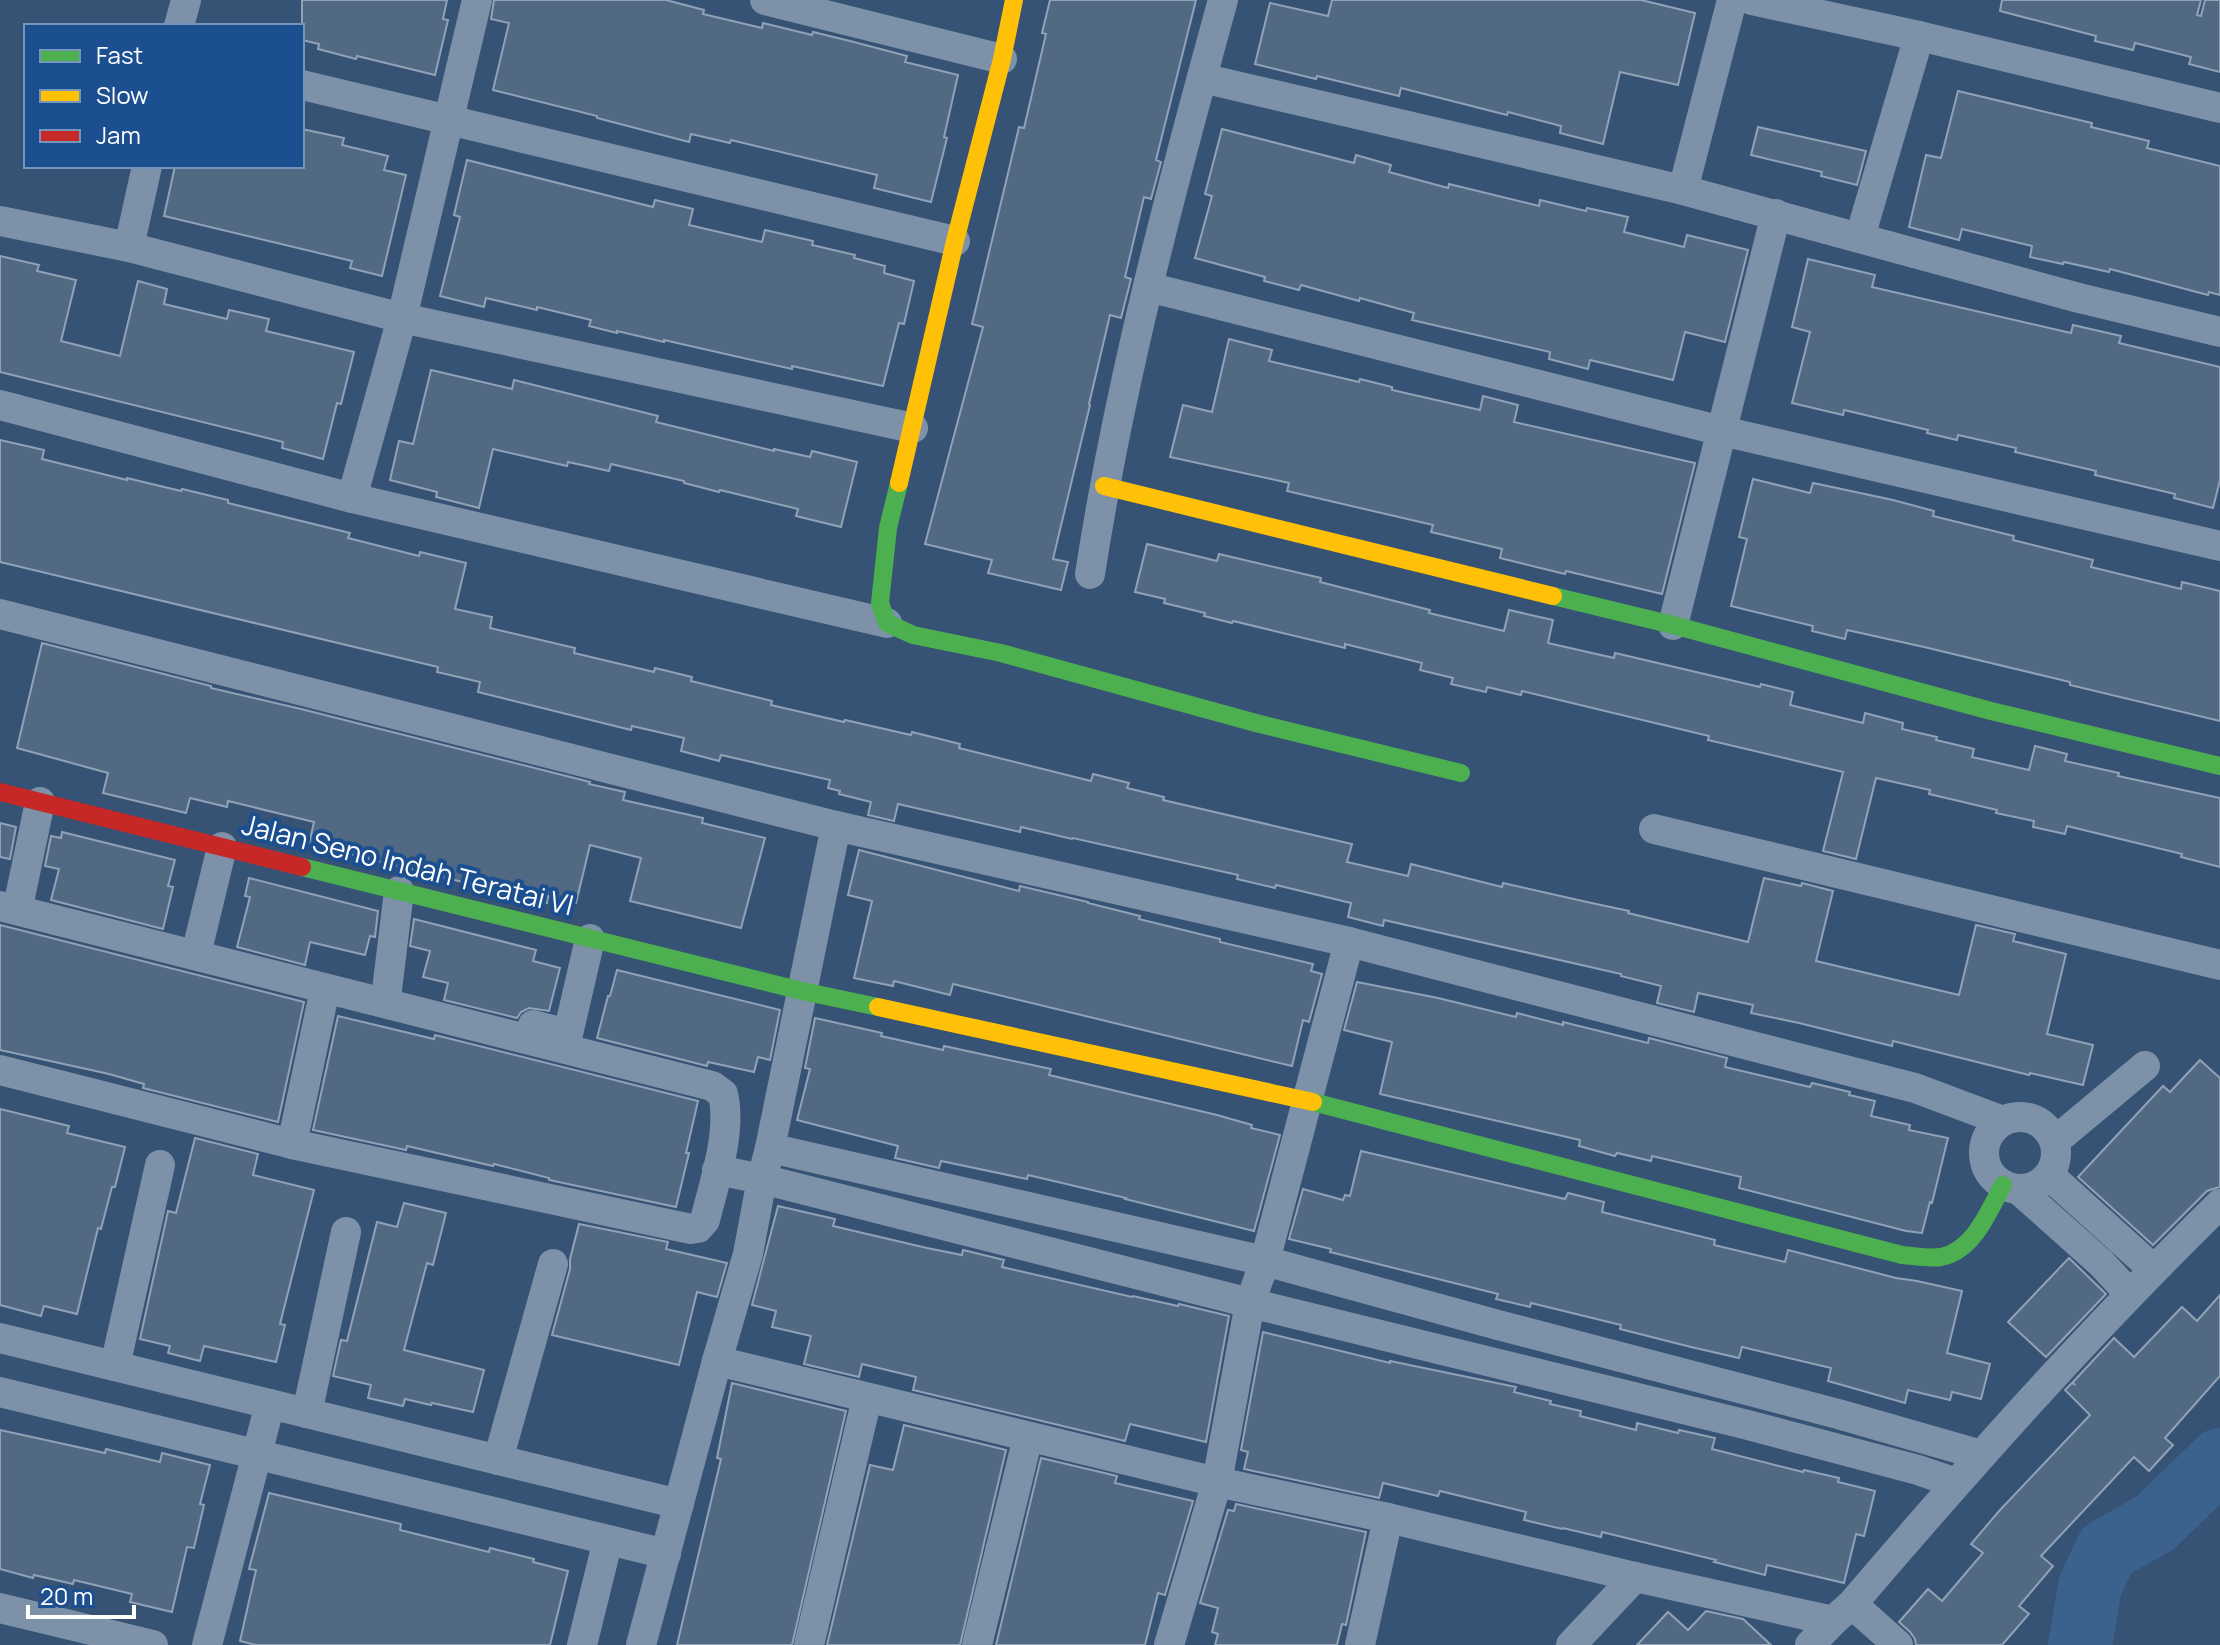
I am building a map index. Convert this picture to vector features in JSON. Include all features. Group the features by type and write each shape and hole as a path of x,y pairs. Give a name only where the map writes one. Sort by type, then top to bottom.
{"street":[{"path":"180,24 186,0"},
{"path":"352,498 402,318 477,0"},
{"path":"765,0 1002,59"},
{"path":"887,623 880,603 888,528 1014,0"},
{"path":"1090,574 1104,486 1148,287 1223,0"},
{"path":"1683,190 1732,0"},
{"path":"1752,0 1854,11 1919,36 2220,108"},
{"path":"1860,237 1919,36"},
{"path":"1202,78 1683,190 2079,298 2220,332"},
{"path":"304,85 955,241"},
{"path":"129,247 147,168"},
{"path":"1673,625 1776,214"},
{"path":"0,221 129,247 402,318 913,428"},
{"path":"1148,287 1722,431 2220,546"},
{"path":"0,405 352,498 887,623 913,635 1001,653 1256,723 1461,773"},
{"path":"1104,486 1673,625 1991,711 2220,766"},
{"path":"0,614 836,826 1349,942 1915,1088 2003,1121"},
{"name":"Jalan Seno Indah Teratai VI","path":"0,792 802,991 1307,1100 1902,1255 1931,1258 1952,1254 1969,1242 2010,1187"},
{"path":"7,898 40,802"},
{"path":"641,1645 748,1254 836,826"},
{"path":"1654,829 2220,965"},
{"path":"199,942 222,847"},
{"path":"387,990 399,891"},
{"path":"7,898 199,942 568,1034 590,939"},
{"path":"0,1070 292,1144 691,1229 698,1228 705,1220 727,1109 723,1094 712,1086 325,989 7,898"},
{"path":"1169,1645 1217,1482 1250,1303 1265,1261 1349,942"},
{"path":"292,1144 325,989"},
{"path":"2055,1141 2145,1066"},
{"path":"2010,1187 2034,1187 2049,1175 2053,1167 2055,1141 2047,1128 2033,1120 2018,1117 2003,1121 1991,1132 1985,1146 1985,1161 1991,1175 2010,1187 2101,1263 2130,1294"},
{"path":"770,1148 1265,1261 1981,1455"},
{"path":"115,1366 160,1165"},
{"path":"717,1170 1744,1424 1956,1483"},
{"path":"2049,1175 2153,1269"},
{"path":"1810,1645 2153,1269 2220,1204"},
{"path":"307,1413 346,1232"},
{"path":"498,1460 553,1264"},
{"path":"0,1338 679,1504"},
{"path":"717,1361 1217,1482 1388,1518 1635,1577 1843,1612 1898,1645"},
{"path":"1744,1424 1751,1391"},
{"path":"0,1392 666,1554"},
{"path":"809,1645 867,1398"},
{"path":"207,1645 270,1404"},
{"path":"977,1645 1028,1437"},
{"path":"1360,1645 1388,1518"},
{"path":"582,1645 608,1540"},
{"path":"1571,1645 1635,1577"},
{"path":"0,1608 153,1645"}],"building":[{"path":"302,0 447,0 443,19 448,20 435,75 318,49 319,44 304,40"},
{"path":"494,0 666,0 704,10 703,14 762,28 763,23 850,41 907,56 905,62 958,75 931,202 874,188 877,175 731,140 730,143 691,134 689,142 493,90 509,23 491,19"},
{"path":"1050,0 1196,0 1156,160 1161,162 1151,199 1144,197 1125,277 1131,279 1121,318 1110,315 1053,559 1068,562 1061,590 988,573 992,560 925,544 983,327 972,324 1019,127 1024,128 1046,34 1042,33"},
{"path":"1332,0 1641,0 1695,13 1678,85 1620,72 1603,144 1560,133 1561,126 1508,112 1507,115 1401,88 1399,96 1255,64 1270,3 1328,16"},
{"path":"2002,0 2201,0 2197,15 2201,16 2205,0 2220,0 2220,72 2189,64 2191,57 2135,43 2133,50 2095,41 2096,36 2000,11"},
{"path":"1958,91 2092,123 2091,127 2149,141 2147,148 2220,166 2220,295 2209,292 2208,295 2110,269 2109,272 2030,257 2032,246 1962,229 1959,240 1909,227 1926,155 1941,158"},
{"path":"1758,127 1866,151 1857,185 1821,176 1822,172 1751,155"},
{"path":"304,129 344,138 342,145 388,156 384,170 406,175 382,276 350,268 352,261 164,216 175,168 304,168"},
{"path":"1222,129 1354,163 1356,155 1391,165 1389,172 1448,188 1449,184 1539,206 1540,200 1628,217 1624,232 1684,247 1687,235 1748,250 1725,342 1685,332 1673,380 1590,360 1588,369 1549,359 1550,352 1412,320 1414,313 1301,285 1299,290 1264,281 1265,277 1195,258 1212,196 1205,194"},
{"path":"467,160 653,207 655,200 693,209 689,225 762,242 765,230 813,241 812,245 855,255 854,258 885,266 884,273 914,281 904,324 899,323 883,386 617,333 589,326 591,320 537,307 537,310 486,298 484,307 440,296 460,217 454,215"},
{"path":"0,256 39,265 37,271 76,280 61,341 120,356 138,281 167,289 164,304 227,319 229,310 269,319 266,331 354,352 323,459 282,448 283,442 0,372"},
{"path":"1808,259 1875,275 1872,287 2071,333 2073,325 2121,336 2119,343 2220,367 2220,480 2213,508 2174,498 2175,494 2095,475 2096,471 2015,452 2016,448 1958,435 1957,440 1844,410 1843,415 1792,403 1810,332 1792,327"},
{"path":"1229,339 1272,350 1269,361 1359,382 1360,379 1392,387 1392,390 1480,410 1483,396 1518,405 1514,422 1695,463 1662,594 1500,558 1502,549 1431,532 1433,525 1287,491 1289,483 1170,457 1183,405 1212,412"},
{"path":"431,370 512,389 514,380 658,416 656,422 774,451 810,457 812,451 857,462 841,527 796,516 798,509 611,464 609,471 568,462 567,466 493,449 479,508 436,497 437,492 390,480 399,441 413,444"},
{"path":"0,440 44,450 42,459 228,500 228,503 350,533 348,538 419,556 420,552 466,563 455,609 492,617 490,628 575,648 574,653 654,672 655,668 692,677 691,681 772,701 771,705 911,735 912,732 960,744 959,748 1091,781 1093,774 1129,783 1127,788 1164,797 1163,800 1352,844 1347,862 1408,876 1411,864 1502,887 1503,883 1629,911 1748,942 1764,878 1801,886 1802,883 1833,891 1816,961 1959,995 1976,925 2015,934 2013,941 2066,954 2047,1034 2093,1045 2083,1085 2029,1075 1893,1041 1892,1046 1751,1013 1753,1005 1698,993 1694,1012 1657,1003 1661,986 1621,974 1384,920 1383,926 1348,917 1351,903 1276,885 1275,888 1237,879 1238,875 1073,838 1021,827 1020,832 898,804 894,821 868,815 871,802 839,794 840,791 828,788 830,780 721,755 719,761 681,751 684,738 632,726 631,730 478,692 480,682 437,672 438,667 0,562"},
{"path":"1753,479 1810,493 1813,483 1893,500 1934,511 1933,516 2014,536 2013,540 2093,560 2091,567 2181,589 2182,582 2220,591 2220,721 1847,630 1845,639 1812,631 1813,626 1731,606 1747,539 1739,537"},
{"path":"1147,544 1217,561 1219,554 1321,578 1320,582 1504,631 1509,610 1553,620 1548,643 1614,658 1615,653 1793,692 1790,705 1863,723 1865,713 1903,723 1902,729 1974,749 1972,757 2029,770 2035,746 2067,754 2065,761 2119,773 2118,776 2220,798 2220,867 2181,857 2182,854 2067,826 2065,834 2033,827 2034,821 1929,794 1930,790 1876,778 1856,859 1823,851 1843,772 1522,691 1521,695 1487,687 1486,692 1451,684 1453,678 1420,670 1422,663 1345,644 1345,648 1232,623 1164,603 1165,599 1135,592"},
{"path":"42,643 590,782 625,792 623,800 703,818 702,823 765,838 741,928 630,901 641,858 590,845 576,903 548,896 547,903 309,844 314,822 228,801 227,807 190,798 186,813 103,793 108,773 17,748"},
{"path":"0,823 16,827 10,859 0,857"},
{"path":"62,832 175,860 168,886 173,887 163,929 51,900 59,869 45,866 51,836 61,838"},
{"path":"859,850 1019,891 1020,886 1088,902 1140,916 1139,919 1220,939 1220,942 1313,964 1311,971 1322,974 1309,1022 1303,1020 1292,1066 953,984 950,995 894,981 893,986 854,978 872,901 848,895"},
{"path":"249,878 378,911 375,937 370,936 365,955 310,942 305,965 237,947 250,897 245,896"},
{"path":"414,919 536,950 533,961 560,968 549,1011 529,1008 517,1018 444,1000 448,983 423,977 430,951 410,946"},
{"path":"0,925 304,1002 278,1122 143,1088 144,1084 109,1074 0,1050"},
{"path":"617,970 780,1010 770,1060 758,1057 754,1072 708,1062 707,1066 597,1038"},
{"path":"1357,982 1516,1017 1517,1013 1563,1025 1563,1022 1648,1043 1649,1038 1727,1058 1725,1067 1810,1087 1812,1083 1875,1101 1871,1116 1910,1125 1909,1130 1948,1138 1922,1233 1739,1188 1741,1177 1652,1156 1651,1161 1617,1153 1615,1156 1579,1146 1580,1140 1380,1094 1392,1042 1344,1030"},
{"path":"338,1016 434,1039 435,1035 698,1101 676,1207 549,1180 494,1164 407,1146 406,1150 313,1130"},
{"path":"815,1018 943,1050 944,1046 1051,1069 1049,1075 1217,1115 1280,1135 1254,1231 1028,1175 1027,1179 941,1161 939,1168 895,1158 898,1146 797,1120 810,1069 805,1068"},
{"path":"2200,1060 2220,1078 2220,1187 2207,1191 2153,1245 2078,1177 2163,1086 2170,1092"},
{"path":"0,1109 69,1126 67,1133 125,1147 101,1229 98,1228 77,1314 44,1306 41,1316 0,1305"},
{"path":"195,1138 258,1154 253,1175 314,1190 280,1324 285,1325 276,1362 204,1346 200,1361 168,1353 170,1346 140,1339 168,1211 176,1213"},
{"path":"1361,1151 1565,1199 1568,1193 1604,1202 1602,1212 1715,1240 1714,1245 1785,1262 1788,1250 1896,1278 1962,1291 1947,1353 1990,1364 1981,1399 1952,1392 1950,1400 1908,1390 1905,1403 1828,1381 1831,1368 1742,1347 1739,1358 1691,1347 1620,1329 1621,1325 1531,1303 1530,1307 1496,1299 1498,1294 1289,1239 1303,1189 1343,1200 1345,1195 1350,1196"},
{"path":"404,1203 446,1213 433,1265 427,1263 404,1350 484,1370 473,1412 405,1399 403,1406 368,1398 371,1385 333,1376 341,1340 347,1341 377,1222 397,1227"},
{"path":"778,1206 835,1219 833,1226 962,1255 963,1250 1004,1260 1002,1267 1229,1316 1206,1442 1130,1424 1125,1441 913,1390 916,1377 862,1364 859,1377 804,1364 811,1336 772,1327 776,1311 752,1305"},
{"path":"579,1224 668,1242 666,1249 727,1263 717,1297 697,1292 679,1365 552,1335"},
{"path":"2069,1258 2106,1294 2046,1357 2008,1322"},
{"path":"2220,1295 2220,1376 2165,1438 2173,1445 2149,1471 2134,1457 2041,1556 2053,1566 2019,1606 2029,1614 2002,1645 1916,1645 1910,1632 1899,1622 1928,1589 1942,1601 1983,1553 1971,1544 2090,1415 2065,1390 2074,1384 2114,1338 2134,1357 2182,1307 2197,1321"},
{"path":"1263,1332 1390,1363 1516,1387 1514,1392 1581,1411 1580,1416 1636,1430 1637,1423 1715,1438 1712,1449 1839,1478 1838,1482 1875,1491 1864,1536 1856,1534 1844,1583 1767,1565 1765,1575 1602,1532 1601,1537 1524,1520 1526,1512 1440,1491 1438,1496 1383,1483 1379,1498 1244,1469 1248,1452 1241,1450"},
{"path":"732,1383 846,1411 792,1645 677,1645 721,1459 717,1458"},
{"path":"904,1425 1006,1450 960,1645 827,1645 870,1465 893,1470"},
{"path":"0,1430 105,1453 106,1449 160,1462 162,1453 210,1465 200,1504 204,1505 194,1548 187,1547 172,1612 130,1602 132,1594 74,1580 73,1584 0,1569"},
{"path":"1041,1458 1117,1476 1115,1483 1193,1501 1165,1595 1158,1593 1145,1645 996,1645"},
{"path":"269,1493 401,1524 400,1530 489,1552 490,1548 568,1571 550,1645 256,1645 240,1641 256,1570 249,1569"},
{"path":"1236,1504 1366,1532 1346,1625 1342,1624 1337,1645 1215,1645 1218,1634 1212,1632 1218,1608 1200,1603 1228,1510 1234,1511"},
{"path":"1706,1611 1743,1619 1771,1645 1637,1645 1668,1612 1688,1630"}],"waterway":[{"path":"2080,1645 2090,1586 2107,1550 2155,1523 2220,1460"}],"traffic: fast":[{"path":"899,483 888,528 880,603 887,623 913,635 1001,653 1256,723 1461,773"},
{"path":"1553,596 1673,625 1991,711 2220,766"},
{"path":"302,867 802,991 878,1007"},
{"path":"1313,1102 1902,1255 1926,1258 1941,1257 1963,1247 1979,1228 2003,1185"}],"traffic: slow":[{"path":"899,483 1014,0"},
{"path":"1104,486 1553,596"},
{"path":"878,1007 1313,1102"}],"traffic: jam":[{"path":"0,792 302,867"}]}
